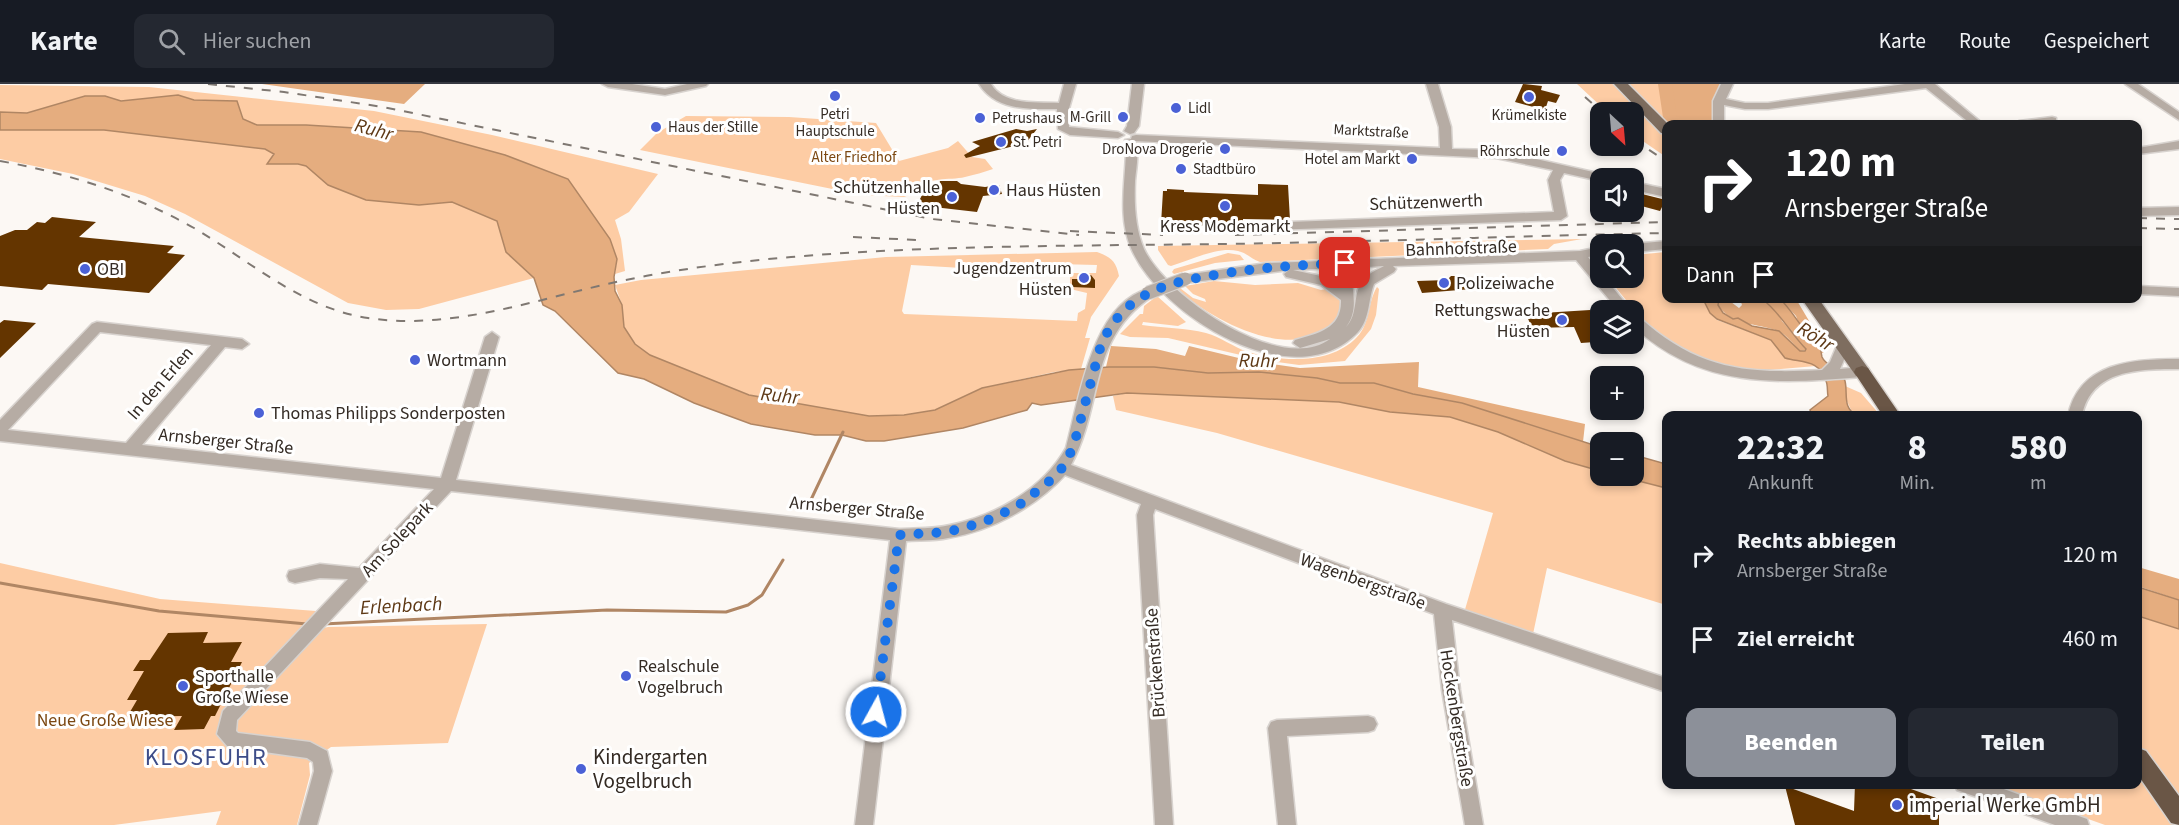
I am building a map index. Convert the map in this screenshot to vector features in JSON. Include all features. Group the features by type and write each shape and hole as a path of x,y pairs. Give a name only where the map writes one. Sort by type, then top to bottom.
{"highway":[{"path":"1862,372 1889,411"},
{"path":"2142,764 2179,815"}],"main road":[{"path":"1621,84 1662,126"},
{"path":"1813,303 1862,372"}],"street":[{"path":"608,84 665,92 702,84"},
{"path":"985,84 993,95 1011,103 1064,106 1070,84"},
{"path":"1138,84 1133,126 1128,136 1132,149 1129,211 1139,249 1158,278 1184,305 1206,321 1258,346 1277,351 1300,352 1322,349 1341,340 1352,331 1360,319 1368,282 1389,269"},
{"path":"1432,84 1445,127 1446,151"},
{"path":"1718,120 1719,101 1727,84"},
{"path":"1719,101 1758,106 1929,84 1972,120"},
{"path":"2131,84 2179,117"},
{"name":"Marktstraße","path":"1064,106 1062,124 1064,129 1070,132 1496,154 1590,175"},
{"path":"2167,108 2179,107"},
{"path":"2142,150 2179,145"},
{"name":"Schützenwerth","path":"1243,227 1561,216 1554,180 1560,168"},
{"path":"1644,188 1662,192"},
{"path":"2142,212 2179,211"},
{"path":"1644,247 1662,245"},
{"name":"Bahnhofstraße","path":"1347,268 1389,269 1522,264 1590,252"},
{"path":"1578,254 1617,300"},
{"name":"Bahnhofstraße","path":"1347,268 1578,254"},
{"name":"Arnsberger Straße","path":"0,435 899,535 948,532 984,522 1018,506 1062,468 1073,448 1101,345 1107,331 1121,313 1148,293 1185,279 1251,268 1347,268"},
{"path":"1234,335 1289,343 1318,339 1330,334 1342,323 1348,309 1347,268"},
{"path":"1347,268 1363,302"},
{"name":"Arnsberger Straße","path":"1221,274 1291,274 1347,268"},
{"name":"Arnsberger Straße","path":"1291,274 1325,281 1348,298"},
{"path":"2142,290 2179,292"},
{"name":"In den Erlen","path":"0,429 97,327 242,344"},
{"path":"1644,329 1660,343 1689,359 1713,368 1764,377 1862,372"},
{"path":"447,485 492,337"},
{"name":"In den Erlen","path":"129,450 222,342"},
{"path":"1826,375 1836,364 1843,346"},
{"path":"2075,411 2081,393 2102,377 2139,366 2179,364"},
{"name":"Wagenbergstraße","path":"1062,468 1442,610 1662,684"},
{"name":"Am Solepark","path":"308,825 323,771 321,757 310,750 234,741 226,734 226,728 233,711 447,485"},
{"name":"Brückenstraße","path":"1149,502 1145,515 1164,825"},
{"path":"864,825 899,535"},
{"path":"295,576 306,572 338,571 363,575"},
{"name":"Hockenbergstraße","path":"1442,610 1451,690 1474,825"},
{"path":"1287,825 1277,728 1368,724"},
{"path":"1977,789 2069,823"}],"green space":[{"path":"1577,84 1667,84 1670,120 1662,120 1662,154 1644,142 1644,102 1596,102"},
{"path":"0,85 149,87 374,111 492,135 658,174 629,212 615,220 621,239 625,271 615,274 617,259 568,179 505,155 421,132 306,125 257,125 243,119 242,114 230,100 194,100 178,95 120,101 105,96 85,96 27,113 0,112"},
{"name":"Alter Friedhof","path":"686,116 789,117 876,123 899,161 948,148 958,141 972,157 985,159 993,169 965,177 932,181 926,183 917,192 904,197 862,195 640,150 657,133"},
{"path":"0,130 104,130 266,149 274,153 267,164 306,166 328,185 419,205 452,202 497,221 506,252 534,278 419,309 386,310 348,303 185,214 145,196 73,174 0,159"},
{"path":"1582,239 1554,244 1548,249 1260,262 1241,252 1222,250 1171,266 1158,250 1158,246"},
{"path":"1097,252 1112,260 1119,276 1091,317 1085,338 1090,338 1081,369 1054,372 982,388 935,410 904,415 869,416 817,409 786,400 749,395 650,355 635,344 624,327 622,305 615,285 641,280 886,257","holes":["1057,264 1097,265 1096,273 1070,273 1070,289 1087,293 1085,309 1078,313 1077,321 904,314 902,311 911,265 1030,272 1056,269"]},
{"path":"1662,252 1662,303 1705,303 1717,320 1771,340 1785,358 1812,362 1816,366 1745,372 1693,357 1647,326 1644,322 1644,300 1626,300 1616,288 1644,288 1644,254"},
{"path":"1228,253 1240,255 1244,260 1215,263 1174,274 1172,272 1174,269"},
{"path":"1214,281 1255,285 1298,283 1321,290 1330,288 1341,299 1343,308 1338,319 1330,328 1312,337 1292,340 1271,338 1250,332 1209,313 1177,289 1180,288 1193,298 1206,302 1185,286"},
{"path":"1377,287 1379,289 1376,315 1371,329 1345,361 1299,365 1262,360 1168,338 1130,337 1120,334 1140,314 1143,314 1144,306 1157,296 1186,322 1178,326 1143,322 1142,325 1206,333 1248,352 1275,358 1320,357 1334,353 1357,337 1365,325"},
{"path":"1845,386 1861,393 1877,411 1852,411 1846,399"},
{"path":"1127,393 1339,402 1390,412 1450,417 1498,432 1565,461 1590,468 1590,486 1644,486 1644,482 1662,487 1662,604 1547,568 1533,634 1464,613 1493,513 1217,433 1116,410 1113,396"},
{"name":"Neue Große Wiese","path":"0,563 160,599 316,611 297,634 328,627 487,624 448,743 331,747 309,763 310,775 297,825 216,825 221,811 114,825 0,825"},
{"path":"2142,617 2179,629 2179,825 2105,825 2004,789 2142,789"}],"shaded area":[{"path":"262,84 425,84 404,104"},
{"path":"1667,84 1721,84 1715,99 1714,120 1669,120"},
{"path":"178,95 194,100 237,101 243,119 257,125 306,125 421,132 505,155 568,179 610,239 617,259 614,277 615,291 622,305 624,327 635,344 650,355 749,395 869,416 904,415 935,410 982,388 1069,370 1154,367 1208,373 1259,372 1317,378 1340,383 1374,383 1413,394 1462,403 1590,444 1590,468 1565,461 1498,432 1450,417 1390,412 1339,402 1127,393 1041,405 1032,403 1027,410 963,428 884,441 866,441 842,435 815,435 751,424 694,403 644,379 618,373 555,311 543,305 534,278 506,252 497,221 452,202 419,205 366,200 328,185 306,166 267,164 274,154 265,149 104,130 0,130 0,112 27,113 85,96 105,96 121,101"},
{"path":"1705,303 1718,303 1723,313 1733,319 1738,318 1752,326 1779,331 1800,351 1805,351 1806,349 1780,316 1767,303 1784,303 1807,333 1819,343 1824,360 1843,377 1847,405 1851,411 1810,411 1828,396 1827,383 1819,369 1809,363 1785,358 1771,340 1717,319 1710,313"},
{"path":"1718,303 1732,303 1739,308 1741,303 1768,303 1776,309 1782,321 1807,350 1800,351 1781,332 1730,317"},
{"path":"1784,303 1798,303 1827,351 1822,353 1819,343 1808,336 1796,316"},
{"path":"1111,346 1156,349 1185,356 1189,346 1251,361 1300,368 1419,362 1418,387 1585,424 1583,442 1462,403 1413,394 1374,383 1340,383 1317,378 1208,373 1154,367 1106,367"},
{"path":"1644,458 1662,463 1662,487 1644,482"},
{"path":"2142,568 2179,579 2179,600 2142,587"},
{"path":"2142,588 2179,600 2179,629 2142,617"}],"building":[{"name":"Krümelkiste","path":"1523,84 1542,86 1541,90 1560,95 1556,103 1548,101 1545,110 1515,102"},
{"name":"St. Petri","path":"1016,129 1027,131 1037,129 1026,143 966,158 964,155 980,146 972,142"},
{"name":"Schützenhalle Hüsten","path":"940,181 957,181 961,184 985,187 999,185 1002,194 983,196 977,212 925,206 919,201 925,189 938,187"},
{"name":"Kress Modemarkt","path":"1258,184 1288,185 1290,220 1243,219 1243,222 1236,225 1165,226 1161,224 1163,191 1167,189 1184,190 1184,192 1258,195"},
{"path":"1644,194 1662,199 1660,211 1644,207"},
{"name":"OBI","path":"52,217 96,222 79,237 174,246 167,253 185,255 149,293 48,284 42,290 0,286 0,236 15,230 27,230 37,222 45,223"},
{"path":"1088,275 1095,280 1095,288 1072,287 1072,279"},
{"name":"Polizeiwache","path":"1451,276 1466,276 1472,289 1422,293 1417,281 1447,280"},
{"name":"Rettungswache Hüsten","path":"1590,310 1590,342 1581,343 1574,327 1532,328 1526,314"},
{"path":"4,320 36,323 0,358 0,323"},
{"name":"Sporthalle Große Wiese","path":"208,632 203,643 242,642 231,662 242,662 215,716 211,716 204,729 174,730 182,716 127,717 137,700 127,700 144,671 133,671 140,660 150,660 168,633"},
{"name":"imperial Werke GmbH","path":"1786,789 1793,789 1854,811 1855,789 1911,789 1939,799 1939,825 1795,825"}],"waterway":[{"name":"Röhr","path":"1665,84 1670,120"},
{"path":"808,506 843,432"},
{"name":"Erlenbach","path":"323,624 607,610 726,612 748,605 762,595 783,560"},
{"name":"Erlenbach","path":"0,583 159,611 307,624"}],"railway":[{"path":"208,84 284,92 383,107 932,219 1079,235"},
{"path":"1585,97 1591,102"},
{"path":"1644,147 1662,158"},
{"path":"0,161 50,172 124,195 194,228 298,294 344,313 400,321 432,320 496,311 621,281 684,269 845,253 1005,247 1662,233"},
{"path":"2142,218 2179,219"},
{"path":"1235,235 1662,222"},
{"path":"2142,228 2179,229"},
{"path":"1070,231 1163,235"},
{"path":"853,237 917,240"}],"place":[{"name":"Petri Hauptschule","path":"835,96"},
{"name":"Krümelkiste","path":"1529,97"},
{"name":"Lidl","path":"1176,108"},
{"name":"M-Grill","path":"1123,117"},
{"name":"Petrushaus","path":"980,118"},
{"name":"Haus der Stille","path":"656,127"},
{"name":"St. Petri","path":"1001,142"},
{"name":"DroNova Drogerie","path":"1225,149"},
{"name":"Röhrschule","path":"1562,151"},
{"name":"Hotel am Markt","path":"1412,159"},
{"name":"Stadtbüro","path":"1181,169"},
{"name":"Haus Hüsten","path":"994,190"},
{"name":"Schützenhalle Hüsten","path":"952,197"},
{"name":"Kress Modemarkt","path":"1225,206"},
{"name":"OBI","path":"85,269"},
{"name":"Jugendzentrum Hüsten","path":"1084,278"},
{"name":"Polizeiwache","path":"1444,283"},
{"name":"Rettungswache Hüsten","path":"1562,320"},
{"name":"Wortmann","path":"415,360"},
{"name":"Thomas Philipps Sonderposten","path":"259,413"},
{"name":"Realschule Vogelbruch","path":"626,676"},
{"name":"Sporthalle Große Wiese","path":"183,686"},
{"name":"Kindergarten Vogelbruch","path":"581,769"},
{"name":"imperial Werke GmbH","path":"1897,805"}],"district":[{"name":"KLOSFUHR","path":"206,757"}],"route":[{"path":"876,712 899,535 948,532 984,522 1018,506 1058,474 1073,448 1101,345 1107,331 1121,313 1153,290 1185,279 1251,268 1345,263"}],"water label":[{"name":"Ruhr","path":"374,129"},
{"name":"Ruhr","path":"1258,360"},
{"name":"Ruhr","path":"780,395"}]}
